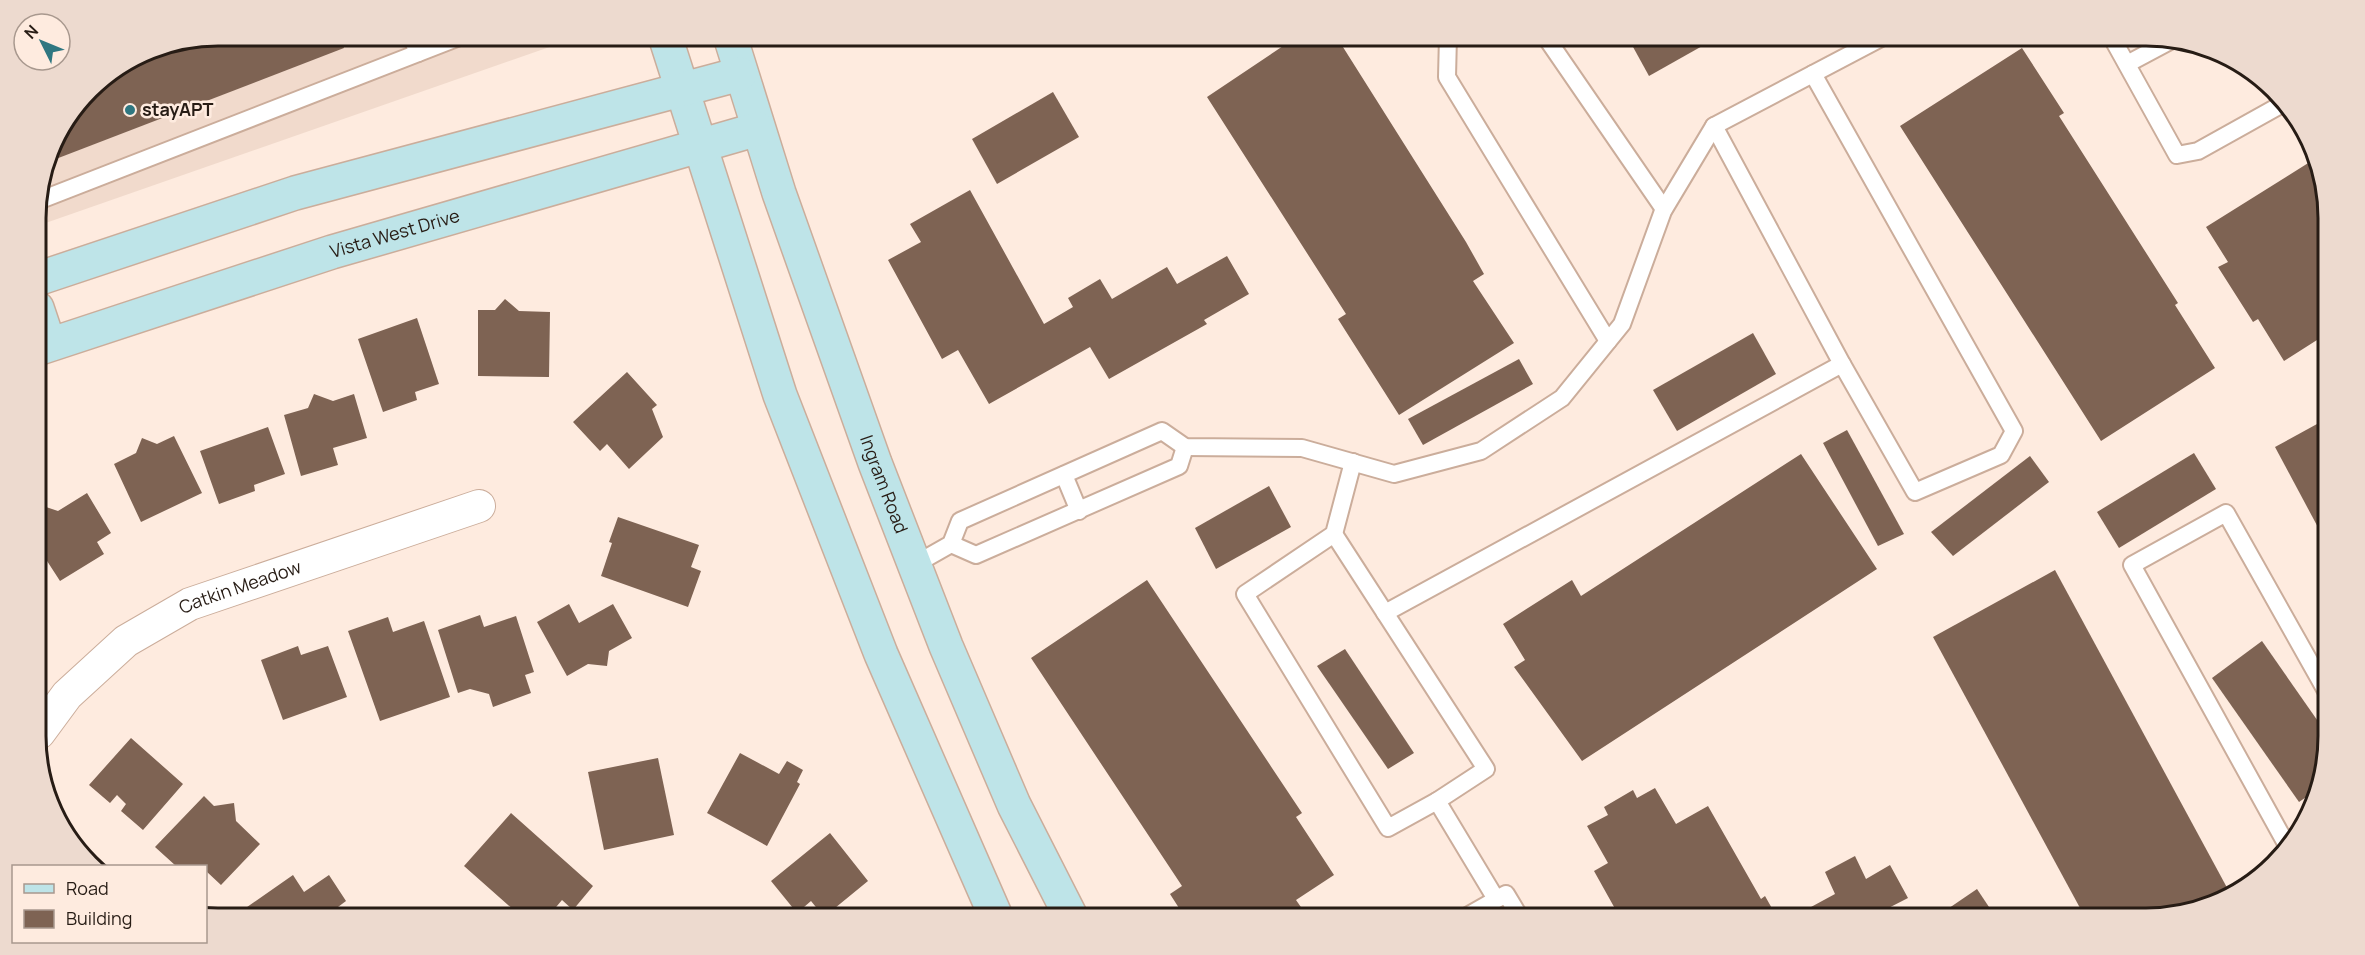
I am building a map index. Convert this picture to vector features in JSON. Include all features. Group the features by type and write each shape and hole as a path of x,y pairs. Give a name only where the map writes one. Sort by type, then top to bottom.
{"main road":[{"path":"668,46 780,395 881,654 992,908"},
{"name":"Ingram Road","path":"733,46 758,129 871,452 914,565 1014,805 1066,908"},
{"path":"47,276 295,193 740,74"},
{"name":"Vista West Drive","path":"47,346 332,252 758,129"}],"street":[{"name":"Catkin Meadow","path":"46,723 67,695 126,640 190,604 479,506"}],"lane":[{"path":"415,46 418,53"},
{"path":"48,197 436,46"},
{"path":"1448,46 1447,77 1608,341"},
{"path":"1552,46 1664,209"},
{"path":"914,565 951,544 960,521 1162,431 1185,447 1302,448 1394,474 1481,451 1562,398 1622,324 1664,209 1714,126 1866,46"},
{"path":"2117,46 2177,155 2198,151 2277,107"},
{"path":"2127,64 2159,47"},
{"path":"1714,126 1842,363 1915,492 2001,455 2014,431 1813,74"},
{"path":"1384,613 1842,363"},
{"path":"951,544 976,555 1179,466 1185,447"},
{"path":"1334,534 1486,770 1388,828 1245,594 1334,534 1353,462"},
{"path":"1064,475 1079,511"},
{"path":"2284,840 2133,565 2226,513 2318,676"},
{"path":"1437,801 1496,899"},
{"path":"1481,908 1506,894 1514,908"}],"shaded area":[{"path":"219,46 552,46 47,223 52,174 70,133 89,105 123,76 143,64 174,52"}],"building":[{"name":"stayAPT","path":"219,46 343,46 344,48 58,158 70,133 89,105 114,82 153,60 174,52"},
{"path":"1283,46 1342,46 1466,242 1484,274 1473,281 1514,343 1399,415 1338,319 1346,314 1207,97"},
{"path":"1632,46 1702,46 1649,76"},
{"path":"2022,48 2064,113 2059,116 2178,303 2175,305 2215,368 2101,441 1900,126"},
{"path":"1053,92 1079,137 997,184 972,139"},
{"path":"2309,163 2317,196 2318,339 2284,361 2258,319 2253,322 2218,267 2228,262 2206,227"},
{"path":"970,190 1044,324 1073,307 1068,298 1100,279 1112,299 1167,267 1177,284 1227,256 1249,294 1204,320 1207,324 1109,379 1090,347 989,404 958,350 942,359 888,260 921,242 910,224"},
{"path":"505,299 519,311 550,312 549,377 478,376 478,310 495,310"},
{"path":"417,318 439,384 415,392 417,400 383,412 358,339"},
{"path":"1753,333 1776,374 1677,431 1653,390"},
{"path":"1519,359 1533,384 1423,445 1408,419"},
{"path":"627,372 657,405 652,409 663,437 629,469 607,444 600,451 573,422"},
{"path":"314,394 333,401 354,394 367,438 333,448 338,465 301,476 284,415 308,408"},
{"path":"2318,423 2318,527 2275,447"},
{"path":"268,427 285,474 254,485 255,491 219,504 200,451"},
{"path":"1847,430 1904,534 1878,546 1823,443"},
{"path":"174,436 202,493 141,522 114,464 136,453 142,438 157,444"},
{"path":"2194,453 2216,489 2119,548 2097,512"},
{"path":"1801,454 1877,569 1582,761 1514,667 1525,660 1503,624 1572,580 1581,596"},
{"path":"2030,456 2049,482 1953,556 1931,532"},
{"path":"1269,486 1291,527 1216,569 1195,528"},
{"path":"87,493 111,533 97,542 104,554 60,581 46,560 46,507 58,511"},
{"path":"618,517 699,545 691,567 701,571 688,607 601,576"},
{"path":"2055,570 2227,888 2202,899 2180,905 2157,908 2080,908 1933,637"},
{"path":"1147,580 1302,813 1296,817 1334,875 1296,900 1302,908 1179,908 1170,894 1182,886 1031,658"},
{"path":"569,604 579,623 613,604 632,638 609,651 607,666 588,664 567,676 537,622"},
{"path":"480,615 484,627 516,616 534,672 525,675 531,693 493,707 489,694 470,689 458,693 438,630"},
{"path":"388,617 393,632 424,621 450,697 380,721 348,631"},
{"path":"2262,641 2318,721 2315,770 2307,796 2299,802 2212,678"},
{"path":"298,646 301,655 328,646 347,697 283,720 261,660"},
{"path":"1345,649 1414,753 1388,769 1317,666"},
{"path":"131,738 183,784 143,830 121,811 126,804 117,795 110,803 89,785"},
{"path":"740,753 779,774 787,761 803,770 797,782 800,784 767,846 707,813"},
{"path":"658,758 674,835 604,850 588,772"},
{"path":"1655,788 1676,824 1708,806 1761,899 1765,896 1772,908 1615,908 1594,871 1608,863 1587,826 1608,815 1604,807 1633,790 1637,798"},
{"path":"204,796 214,806 234,803 236,821 260,844 221,885 207,872 207,865 175,865 155,847"},
{"path":"511,813 593,886 575,908 571,908 562,900 555,908 512,908 464,866"},
{"path":"830,833 868,881 835,908 817,908 811,901 803,908 793,908 771,881"},
{"path":"1855,856 1866,879 1890,865 1908,898 1888,908 1812,908 1835,894 1825,872"},
{"path":"293,875 304,892 329,875 346,901 337,908 246,908"},
{"path":"1977,889 1990,908 1949,908"}],"place":[{"name":"stayAPT","path":"130,110"}]}
